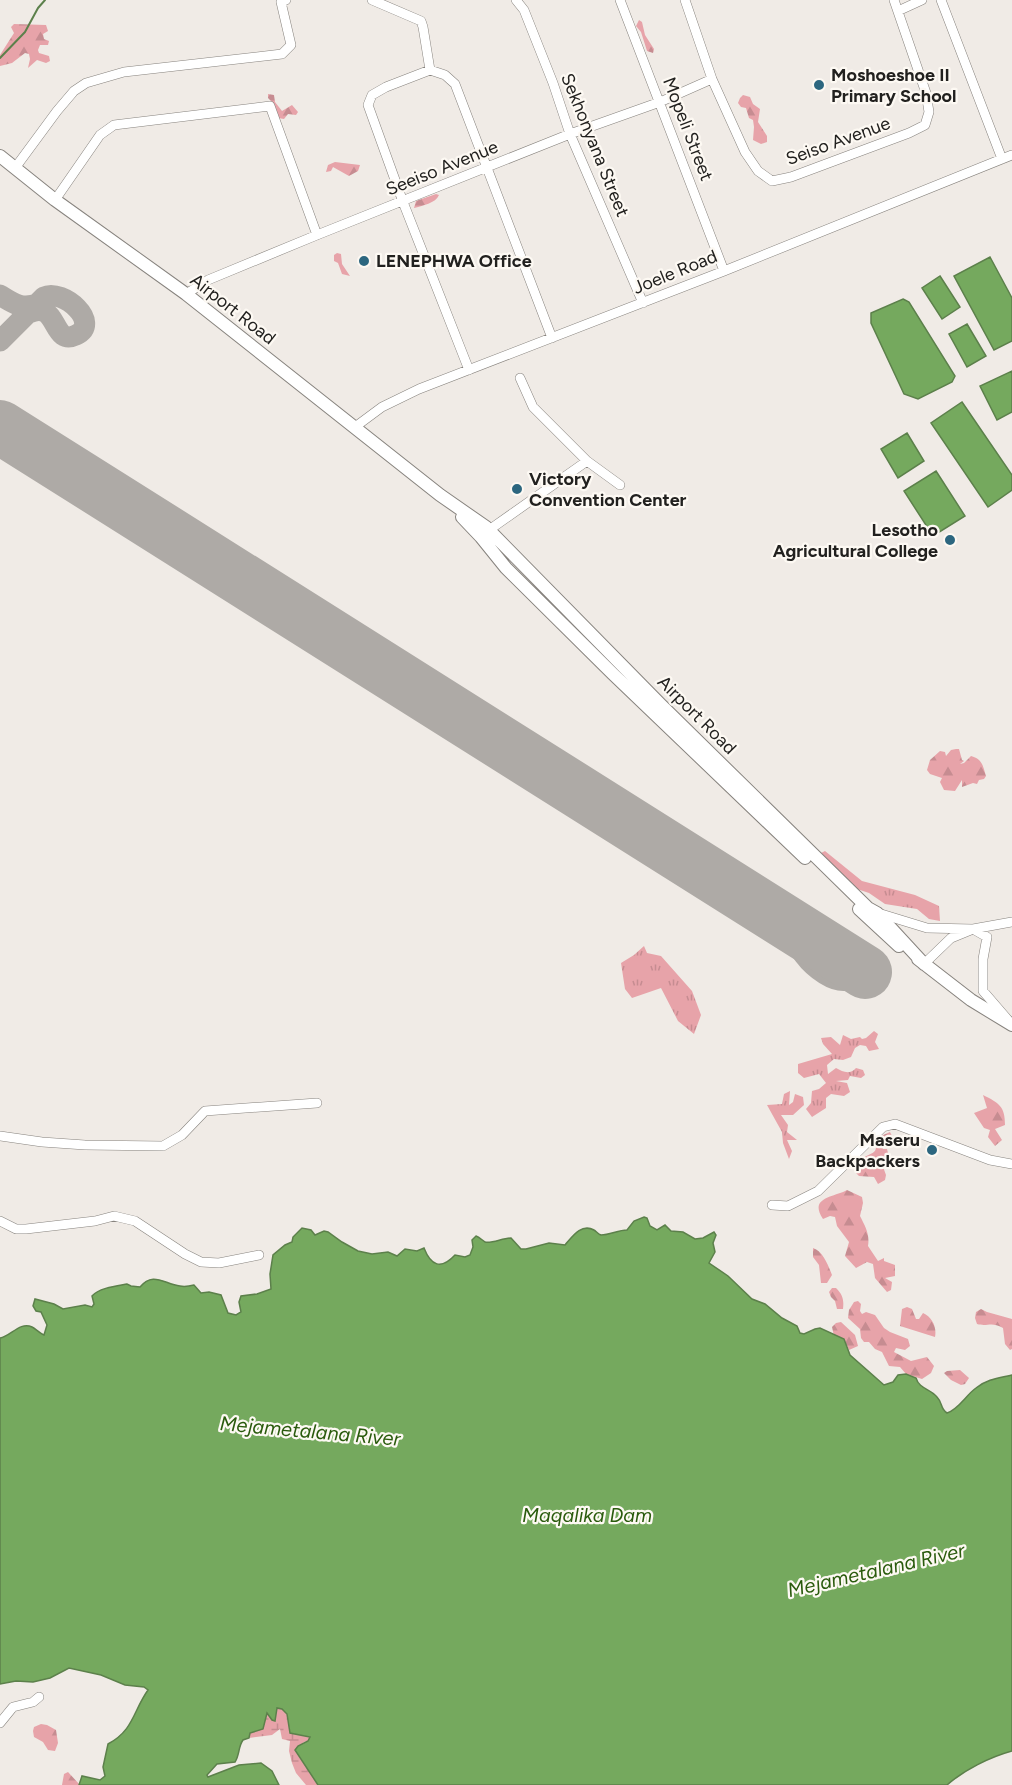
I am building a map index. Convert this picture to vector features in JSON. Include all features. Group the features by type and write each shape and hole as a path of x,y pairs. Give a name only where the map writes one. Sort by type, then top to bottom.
{"main road":[{"name":"Airport Road","path":"0,156 55,200 186,294 440,495 489,530 686,729 868,908 877,913 924,964"},
{"name":"Airport Road","path":"440,495 481,537 506,568 613,674 894,942 971,1000 1012,1024"}],"street":[{"path":"15,168 57,111 74,91 87,83 124,72 282,54 291,45 281,2 286,0"},
{"path":"372,0 421,21 430,70"},
{"name":"Sekhonyana Street","path":"516,0 524,10 570,134 643,303"},
{"name":"Mopeli Street","path":"620,0 724,271"},
{"name":"Seiso Avenue","path":"686,0 712,80 746,152 758,171 772,181 813,169 925,125 929,112 926,93 894,0"},
{"path":"898,11 922,0"},
{"path":"941,0 1002,159"},
{"path":"469,370 368,105 372,95 386,87 430,70 445,75 455,84 552,338"},
{"name":"Seeiso Avenue","path":"186,294 208,280 317,235 712,80"},
{"path":"55,200 100,135 114,125 270,106 317,235"},
{"name":"Joele Road","path":"355,427 382,407 419,390 1012,155"},
{"path":"520,378 533,407 587,461 620,485"},
{"path":"489,530 587,461"},
{"path":"877,913 927,928 973,929 1012,922"},
{"path":"924,964 951,938 973,929"},
{"path":"973,929 987,938 983,959 984,991 1012,1024"},
{"path":"0,1136 74,1144 163,1146 182,1135 205,1111 317,1103"},
{"path":"772,1205 788,1206 818,1191 883,1127 895,1124 990,1160 1012,1164"},
{"path":"0,1221 8,1226 26,1229 95,1221 114,1216 135,1221 201,1262 219,1263 259,1255"},
{"path":"0,1723 13,1707 33,1702 39,1697"}],"green space":[{"path":"639,20 654,49 653,53 647,51 641,32 636,26"},
{"path":"14,24 46,25 48,31 43,34 44,39 49,41 48,45 40,45 38,50 39,53 49,56 50,61 46,63 37,60 28,68 29,54 25,53 12,63 0,66 0,55 14,33 11,27"},
{"path":"268,94 274,95 275,102 282,111 292,105 298,112 296,115 288,114 284,119 278,118"},
{"path":"743,95 750,97 753,104 760,109 758,122 767,136 767,142 761,144 753,140 753,120 749,118 746,108 741,107 738,103"},
{"path":"335,162 360,165 358,171 349,176 333,167 331,171 326,172 328,165"},
{"path":"439,195 432,202 414,208 416,201"},
{"path":"341,254 342,264 350,276 342,274 338,263 334,261 334,255"},
{"path":"959,749 964,761 960,764 971,756 975,757 982,764 986,776 977,784 962,787 962,780 955,791 944,790 940,782 942,778 930,774 927,770 930,760 940,751 945,752 946,756 951,750"},
{"path":"825,851 862,881 915,895 939,906 940,921 929,919 917,909 885,904 869,893 854,888 819,854"},
{"path":"644,946 647,953 661,956 692,991 701,1015 694,1034 678,1021 661,988 632,998 625,989 621,963"},
{"path":"874,1031 878,1034 875,1042 879,1049 869,1051 866,1046 860,1045 855,1048 851,1057 843,1060 834,1059 827,1065 828,1074 836,1068 849,1072 856,1068 863,1070 865,1075 861,1078 850,1076 848,1080 836,1081 847,1083 850,1092 844,1096 831,1094 826,1098 826,1108 812,1117 806,1109 811,1103 812,1091 826,1083 819,1074 804,1078 798,1073 798,1064 832,1054 821,1038 831,1037 840,1045 843,1035 851,1039 860,1037 862,1039"},
{"path":"790,1091 789,1105 793,1102 795,1094 803,1097 804,1105 793,1115 781,1115 788,1125 787,1132 797,1140 787,1140 792,1151 789,1159 782,1132 767,1105 782,1104 784,1094"},
{"path":"983,1095 997,1103 1004,1113 1005,1125 995,1129 1002,1140 995,1146 988,1137 990,1130 984,1128 974,1113 987,1108"},
{"path":"890,1132 891,1142 882,1147 887,1149 888,1153 882,1164 886,1175 885,1180 878,1184 874,1177 859,1176 855,1172 860,1159 874,1152 881,1136"},
{"path":"847,1190 862,1197 860,1216 868,1234 868,1246 878,1261 884,1258 884,1261 895,1265 895,1276 885,1278 892,1282 891,1290 887,1292 875,1278 873,1264 867,1262 856,1268 845,1256 849,1242 837,1226 835,1217 830,1216 823,1219 819,1212 821,1202"},
{"path":"813,1248 822,1255 832,1275 827,1283 821,1283 819,1265 813,1257"},
{"path":"832,1288 836,1288 842,1295 843,1309 837,1309 829,1292"},
{"path":"858,1301 861,1304 862,1314 866,1312 875,1315 884,1328 908,1339 910,1346 905,1350 896,1348 894,1352 911,1361 927,1357 934,1366 931,1373 922,1379 906,1374 900,1367 889,1366 882,1352 875,1349 869,1342 864,1342 860,1329 848,1318 849,1310 854,1302"},
{"path":"907,1307 912,1309 916,1319 919,1319 923,1313 929,1317 934,1326 935,1337 900,1326 902,1309"},
{"path":"981,1309 1012,1319 1012,1349 1010,1350 1005,1344 1003,1328 977,1324 976,1312"},
{"path":"841,1322 855,1335 858,1346 849,1350 843,1340 834,1336 832,1327"},
{"path":"960,1370 969,1378 965,1384 961,1385 944,1373 947,1371"},
{"path":"277,1708 287,1714 290,1733 310,1737 295,1750 318,1785 306,1785 296,1773 289,1751 290,1741 282,1739 280,1729 272,1735 249,1738 249,1733 263,1728 267,1713 275,1721"},
{"path":"41,1724 56,1730 58,1743 55,1751 48,1750 43,1742 34,1737 34,1727"},
{"path":"68,1772 80,1785 62,1785 64,1774"}],"water":[{"path":"990,257 1012,298 1012,341 994,350 954,276"},
{"path":"940,276 960,307 942,319 922,288"},
{"path":"903,299 909,302 955,376 952,382 918,399 904,394 871,323 871,313"},
{"path":"967,324 986,356 967,367 949,334"},
{"path":"1012,371 1012,412 997,420 980,386"},
{"path":"962,402 1012,475 1012,490 988,507 931,423"},
{"path":"907,433 924,461 898,478 881,449"},
{"path":"936,471 965,516 933,536 904,491"},
{"name":"Maqalika Dam","path":"647,1218 650,1226 657,1230 665,1225 671,1231 683,1232 695,1239 703,1238 714,1232 716,1235 713,1243 715,1252 709,1263 728,1276 752,1299 765,1304 782,1318 797,1326 800,1333 804,1334 820,1328 844,1339 850,1355 884,1385 893,1382 898,1375 906,1374 916,1378 937,1397 943,1410 947,1413 980,1385 993,1379 1012,1375 1012,1751 978,1765 947,1785 318,1785 295,1750 310,1737 290,1733 287,1714 277,1708 275,1721 267,1713 263,1729 250,1733 249,1738 243,1740 235,1762 217,1764 207,1775 208,1777 239,1765 261,1763 272,1771 279,1785 79,1785 82,1776 100,1780 105,1776 103,1767 108,1744 123,1733 148,1690 144,1687 125,1685 101,1675 69,1668 50,1678 33,1682 16,1681 0,1684 0,1338 23,1326 32,1327 44,1335 47,1325 41,1312 36,1311 33,1306 35,1299 63,1309 85,1305 92,1307 94,1304 92,1296 99,1291 127,1284 140,1287 145,1282 154,1279 174,1285 194,1285 201,1293 221,1295 228,1313 236,1315 241,1312 239,1302 241,1296 271,1289 270,1274 273,1255 292,1242 293,1237 302,1228 311,1230 315,1235 324,1231 328,1232 358,1251 372,1254 388,1252 397,1256 405,1249 417,1251 424,1248 433,1262 441,1264 455,1255 465,1257 470,1255 473,1247 472,1240 476,1236 485,1242 511,1238 521,1249 549,1243 565,1245 585,1228 601,1235 608,1234 627,1230 634,1221"}],"waterway":[{"path":"0,58 25,32 45,0"}],"taxiway":[{"path":"0,295 19,305 28,306 39,303"},
{"path":"0,341 44,297 61,297 69,302 77,308 85,323 83,330 68,337 62,335 45,312 39,310 29,313"},
{"path":"770,912 788,929 808,960 819,970 838,980 851,979 858,973 862,959 855,949 838,947 813,939"}],"runway":[{"path":"0,427 865,972"}],"place":[{"name":"Moshoeshoe II Primary School","path":"819,85"},
{"name":"LENEPHWA Office","path":"364,261"},
{"name":"Victory Convention Center","path":"517,489"},
{"name":"Lesotho Agricultural College","path":"950,540"},
{"name":"Maseru Backpackers","path":"932,1150"}],"water label":[{"name":"Mejametalana River","path":"310,1431"},
{"name":"Mejametalana River","path":"876,1570"}]}
